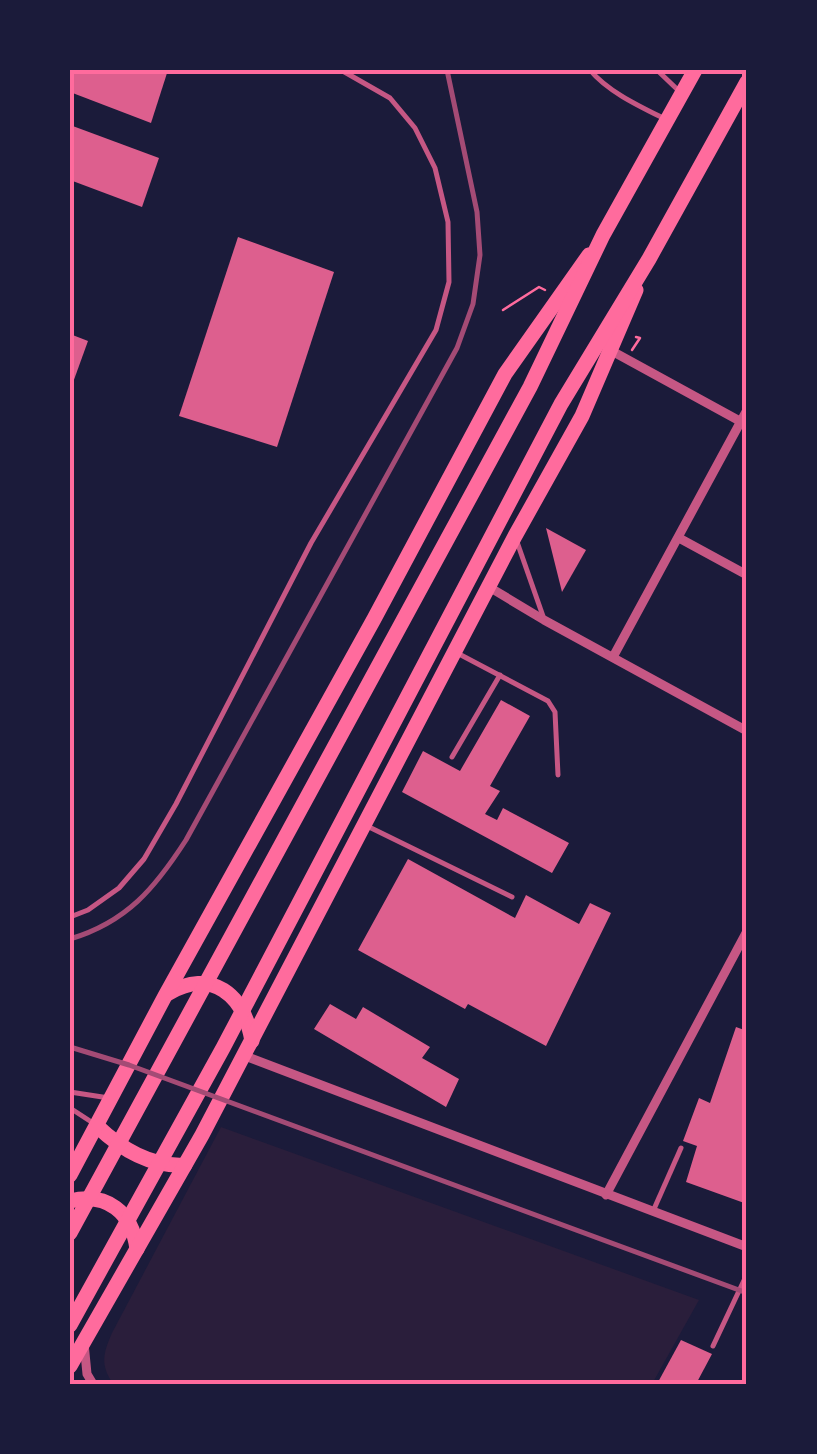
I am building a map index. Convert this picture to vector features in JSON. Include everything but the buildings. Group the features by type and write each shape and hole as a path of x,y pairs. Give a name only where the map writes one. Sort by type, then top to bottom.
{"main road":[{"path":"70,1234 530,387 602,235 695,70"},
{"path":"70,1325 217,1060 561,404 649,259 747,82"},
{"path":"70,1175 506,374 602,235"},
{"path":"70,1366 248,1048 582,416 649,259"},
{"path":"165,996 195,982 228,992 240,1004 249,1023 248,1048"},
{"path":"97,1126 140,1156 170,1166 185,1164"},
{"path":"70,1202 90,1198 109,1204 126,1217 134,1232 136,1249"}],"street":[{"path":"610,350 744,423"},
{"path":"612,657 744,423 747,410"},
{"path":"679,538 747,575"},
{"path":"489,587 747,730"},
{"path":"606,1194 747,931"},
{"path":"248,1048 606,1194 747,1247"},
{"path":"84,1341 87,1374 93,1384"}],"lane":[{"path":"70,917 88,910 119,888 144,858 312,543 436,330 449,282 448,222 435,168 416,128 390,98 341,70"},
{"path":"590,70 637,105 668,120"},
{"path":"657,70 682,93"},
{"path":"516,536 544,620"},
{"path":"455,652 548,701 555,712 558,775"},
{"path":"452,756 500,675"},
{"path":"364,825 512,897"},
{"path":"70,1092 112,1099"},
{"path":"70,1108 97,1126"},
{"path":"653,1212 680,1148"},
{"path":"713,1346 747,1274"}],"path":[{"path":"503,310 539,287 556,296"},
{"path":"623,330 640,338"}],"shaded area":[{"path":"221,1127 699,1300 652,1384 113,1384 104,1359 112,1333"}],"railway":[{"path":"70,939 124,913 151,888 186,840 457,348 473,304 480,255 477,212 447,70"},
{"path":"70,1047 129,1065 747,1293"}]}
